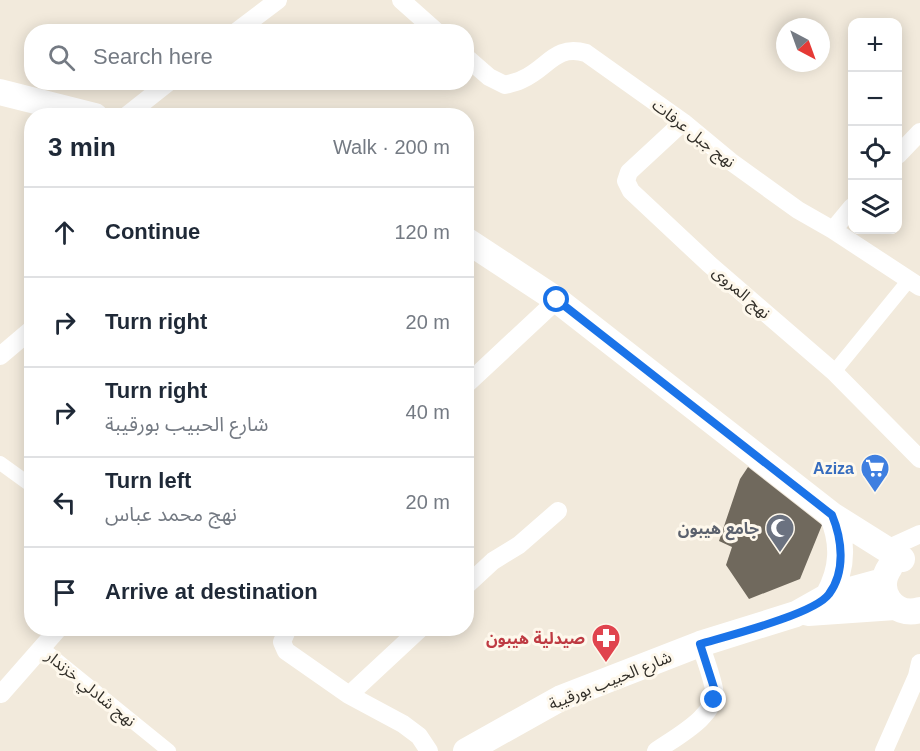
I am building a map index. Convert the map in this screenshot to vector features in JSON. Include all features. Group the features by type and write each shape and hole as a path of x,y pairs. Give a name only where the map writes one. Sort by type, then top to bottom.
{"main road":[{"path":"0,92 63,108"},
{"path":"474,245 557,300 895,565 885,596 895,607"},
{"path":"828,596 839,570 841,556 840,542 832,515"},
{"name":"شارع الحبيب بورقيبة","path":"466,751 561,698 700,644 796,614 828,596 895,565"},
{"name":"شارع الحبيب بورقيبة","path":"796,614 895,607 908,612 920,610"}],"street":[{"path":"246,24 278,0"},
{"path":"401,0 428,24"},
{"name":"نهج جبل عرفات","path":"474,64 489,77 505,85 524,79 560,53 573,50 586,54 683,122 730,161 798,210 833,230 915,284"},
{"path":"136,108 159,90"},
{"name":"نهج المروى","path":"683,122 629,172 626,181 631,191 709,264 834,372 920,459"},
{"path":"902,150 920,132"},
{"path":"833,230 848,212"},
{"path":"834,372 915,284"},
{"path":"474,377 557,300"},
{"path":"0,356 24,336"},
{"path":"0,463 24,480"},
{"path":"474,579 493,561 519,545 558,511"},
{"path":"895,565 920,534"},
{"path":"0,694 52,636"},
{"path":"285,636 282,642 286,651 349,695 403,724 419,736 429,751"},
{"path":"349,695 412,636"},
{"path":"656,751 702,717 714,700 715,691 700,644"},
{"name":"نهج شادلي خزندار","path":"42,648 169,751"},
{"path":"884,751 919,671"}],"building":[{"path":"748,467 822,525 800,579 749,599 726,565 732,547 719,541 740,479"}],"place":[{"name":"Aziza","path":"875,494"},
{"name":"جامع هيبون","path":"780,554"},
{"name":"صيدلية هيبون","path":"606,664"}],"route":[{"path":"557,300 832,515 837,528 841,556 835,584 828,596 796,614 700,644 715,691 714,700"}]}
